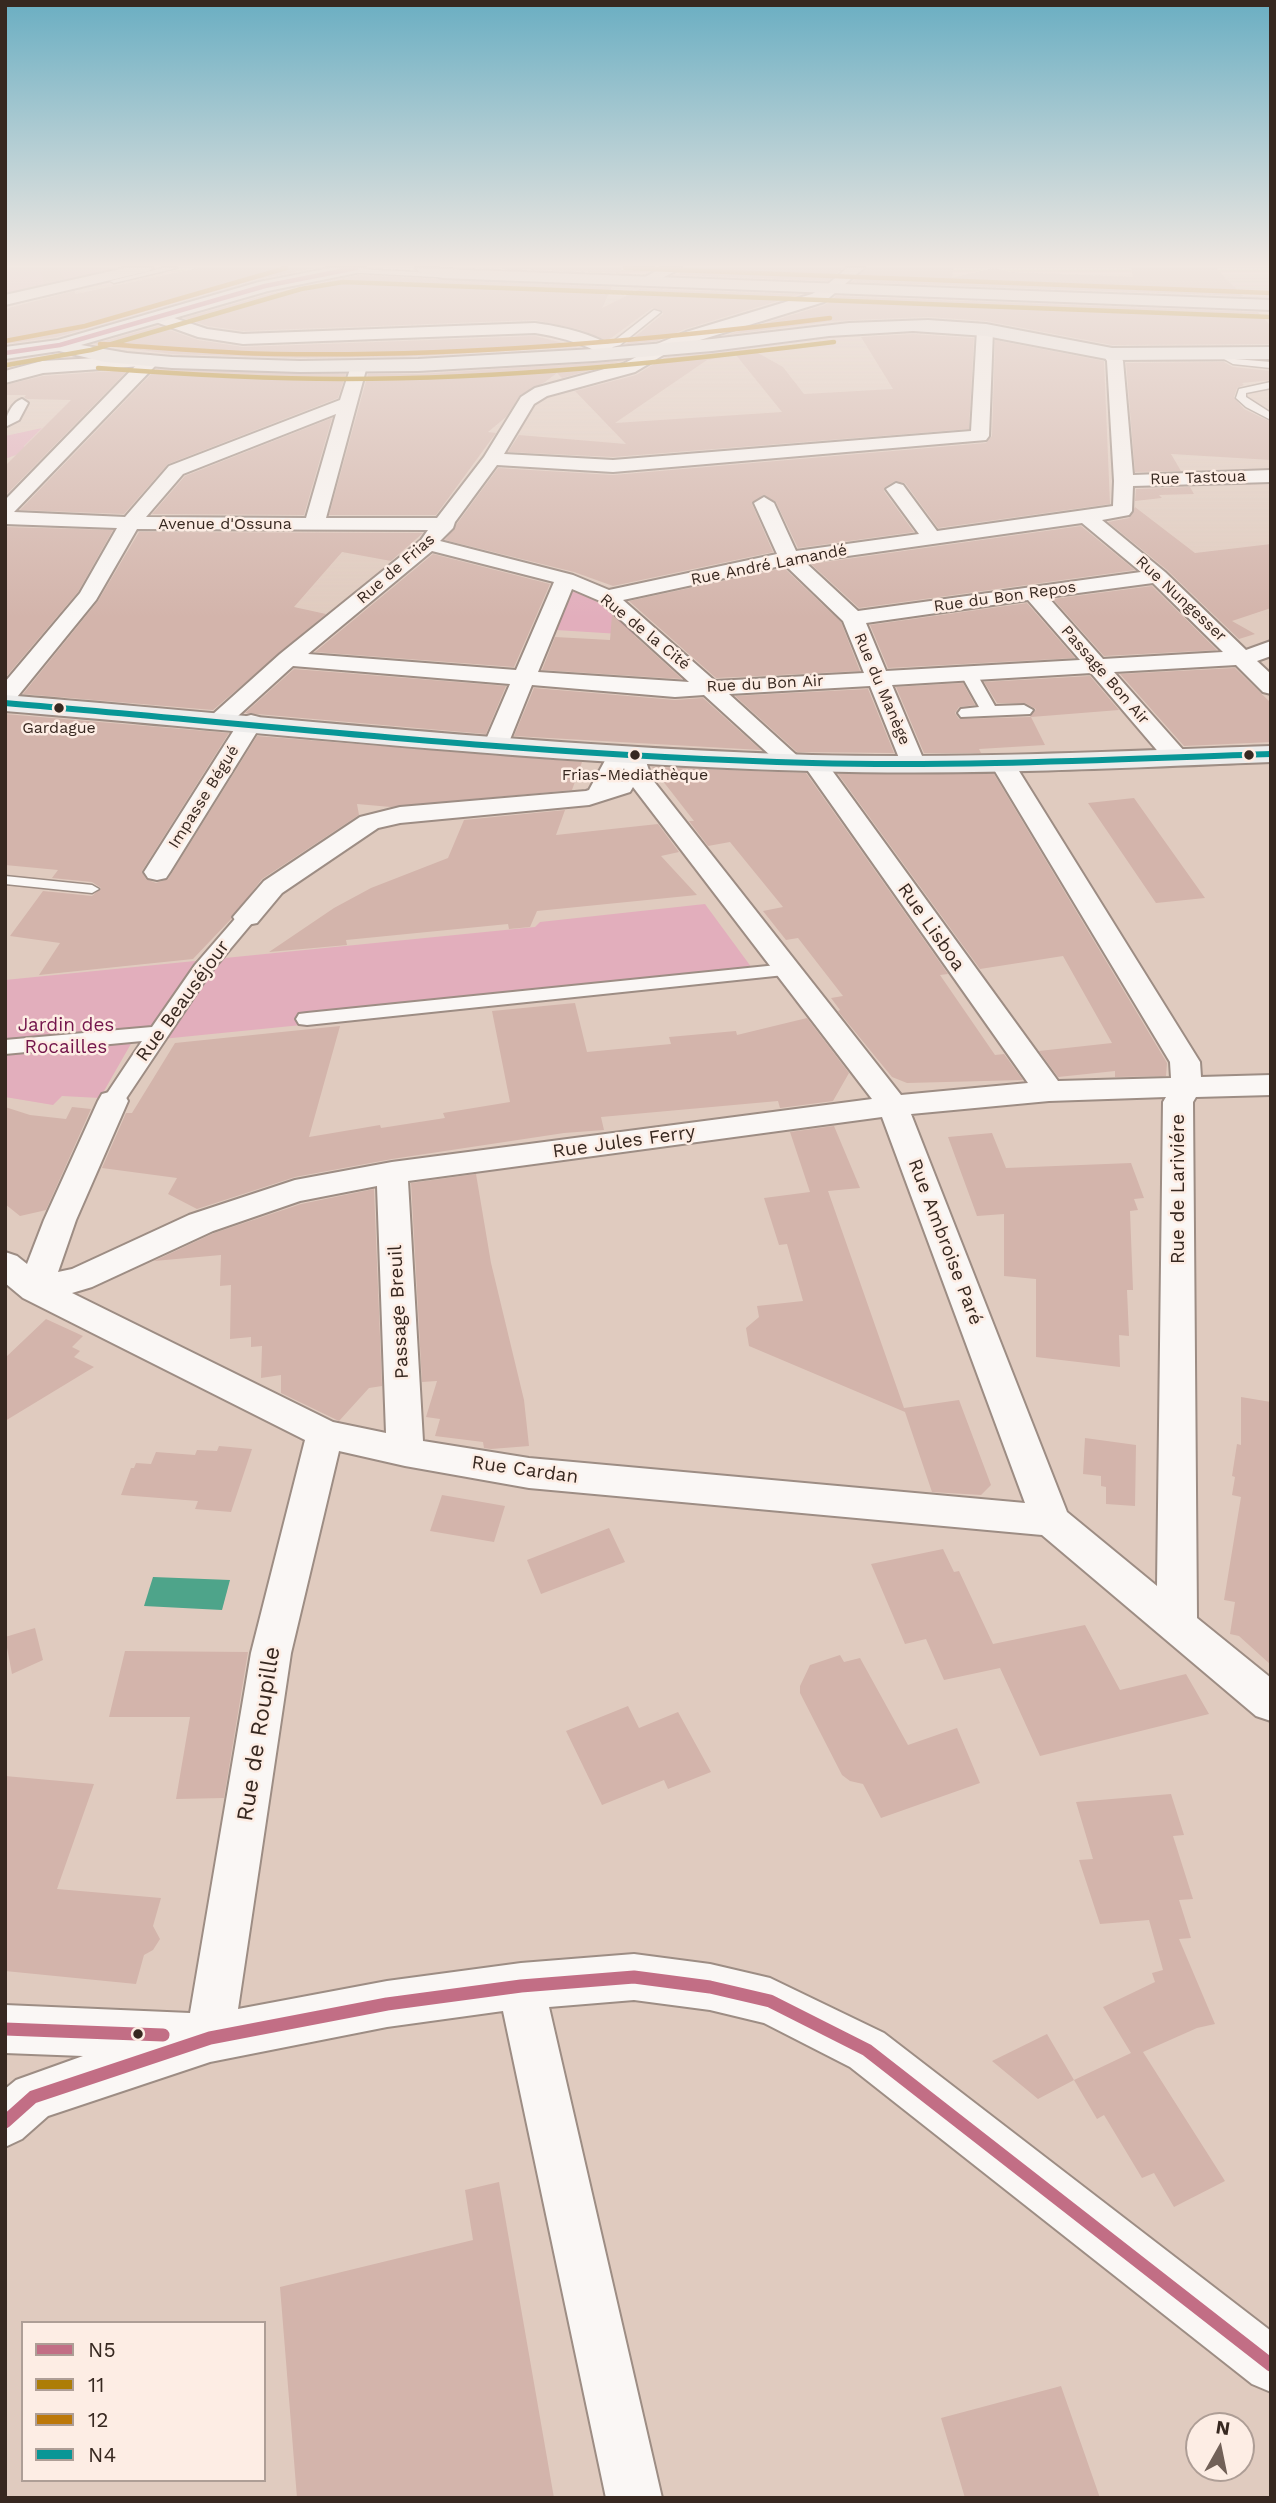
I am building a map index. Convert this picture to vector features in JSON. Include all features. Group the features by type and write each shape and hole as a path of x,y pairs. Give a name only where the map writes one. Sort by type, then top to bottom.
{"main road":[{"path":"5,703 497,742 636,768 803,763 1002,763 1271,754"}],"street":[{"path":"5,511 127,385"},
{"path":"314,524 353,385"},
{"name":"Rue de Frias","path":"220,720 288,659 428,544 446,524 492,459 527,401 541,392 567,385"},
{"path":"492,459 613,466 980,436 982,385"},
{"path":"1117,385 1124,481"},
{"path":"5,423 14,417 22,403"},
{"path":"5,697 89,596 130,523 176,470 347,404"},
{"name":"Rue Tastoua","path":"1124,481 1271,476"},
{"name":"Rue André Lamandé","path":"607,597 789,558 1122,512 1124,481"},
{"path":"896,489 932,538"},
{"path":"764,503 789,558"},
{"name":"Rue Nungesser","path":"1086,516 1158,576 1271,687"},
{"name":"Avenue d'Ossuna","path":"5,518 130,523 446,524"},
{"name":"Rue de la Cité","path":"428,544 566,579 607,597 803,763"},
{"name":"Rue du Manège","path":"789,558 853,618 913,763"},
{"name":"Rue du Bon Repos","path":"853,618 1158,576"},
{"path":"497,742 566,579"},
{"name":"Passage Bon Air","path":"1033,593 1176,757"},
{"name":"Rue du Bon Air","path":"288,659 675,690 1243,658 1271,648"},
{"path":"968,673 989,712"},
{"path":"967,713 1024,710"},
{"name":"Impasse Bégué","path":"157,872 251,722"},
{"name":"Rue Lisboa","path":"803,763 1049,1091"},
{"name":"Rue de Lariviére","path":"1002,763 1185,1062 1187,1087 1178,1102 1177,1627"},
{"name":"Rue Beauséjour","path":"35,1289 60,1220 113,1101 202,969 273,887 369,822 400,815 589,798 600,795 636,768"},
{"name":"Rue Ambroise Paré","path":"636,768 893,1106 1051,1521 1271,1703"},
{"path":"307,1019 787,970"},
{"path":"5,1047 159,1033"},
{"name":"Rue Jules Ferry","path":"35,1289 80,1279 201,1223 295,1191 392,1173 893,1106 1049,1091 1271,1085"},
{"name":"Passage Breuil","path":"392,1173 405,1452"},
{"path":"5,1264 35,1289"},
{"name":"Rue Cardan","path":"35,1289 325,1434 405,1452 529,1473 1051,1521"},
{"name":"Rue de Roupille","path":"210,2038 271,1653 325,1434"},
{"path":"5,2122 33,2097 210,2038 387,2004 521,1986 634,1977 710,1987 770,2001 867,2050 1271,2365"},
{"path":"521,1986 634,2498"},
{"path":"5,2029 210,2038"}],"lane":[{"path":"1271,385 1242,391 1241,398 1271,417"},
{"path":"5,880 92,889"}],"green space":[{"path":"42,428 24,446 24,452 5,459 5,436"},
{"path":"568,593 589,595 636,635 556,630"},
{"name":"Jardin des Rocailles","path":"705,904 760,979 132,1042 100,1098 62,1096 53,1105 5,1097 5,980 535,927 540,922"}],"shaded area":[{"path":"153,1577 230,1580 222,1610 144,1606"}],"building":[{"path":"5,385 114,385 5,496 5,466 71,400 27,399 24,397 26,395 5,395"},
{"path":"141,385 342,385 338,398 168,464 124,514 20,510"},
{"path":"365,385 540,385 520,395 506,417 488,432 496,433 436,515 329,515"},
{"path":"599,385 671,385 615,423 782,412 760,385 797,385 804,394 893,389 890,385 971,385 969,429 613,457 508,452 519,435 626,444 575,391"},
{"path":"994,385 1105,385 1110,504 938,528 905,483 895,481 885,487 884,491 914,532 798,548 776,502 763,495 752,504 773,552 613,586 574,572 445,540 498,468 613,475 986,443 992,436"},
{"path":"1128,385 1244,385 1237,388 1234,397 1244,409 1271,422 1271,460 1171,454 1181,471 1135,472"},
{"path":"332,418 304,515 152,514 185,476"},
{"path":"1190,487 1194,494 1159,495 1162,498 1135,501 1136,489"},
{"path":"1135,507 1195,553 1271,544 1271,608 1232,621 1255,634 1239,639 1167,570 1108,522 1129,518"},
{"path":"1081,526 1135,570 859,608 811,564"},
{"path":"5,527 113,530 78,592 5,678"},
{"path":"139,532 423,533 391,561 342,552 294,607 326,614 213,710 23,694 98,601"},
{"path":"433,554 550,584 514,667 315,652"},
{"path":"784,568 841,622 860,671 716,678 629,601"},
{"path":"1152,586 1217,650 1104,656 1053,599"},
{"path":"1027,603 1075,658 888,668 870,625"},
{"path":"612,615 682,679 542,670 555,637 610,640"},
{"path":"1235,668 1271,703 1271,742 1184,746 1120,674"},
{"path":"294,669 506,686 486,734 245,713"},
{"path":"1090,676 1119,710 1031,717 1045,745 979,749 981,753 924,753 896,687 963,683 975,705 959,707 955,713 959,719 1030,717 1036,709 1025,703 997,703 984,682"},
{"path":"534,688 675,700 703,698 761,750 514,736"},
{"path":"868,689 894,753 797,752 735,696"},
{"path":"5,714 229,733 142,871 146,879 156,883 168,879 257,736 582,762 572,790 391,807 357,804 359,815 262,879 231,919 193,959 39,975 60,943 10,936 43,891 92,896 101,888 92,882 52,878 58,870 5,865"},
{"path":"652,767 806,773 948,974 940,975 995,1055 1004,1054 1023,1080 907,1083 892,1077 838,1011 840,1010 831,998 843,996 798,938 786,940 763,911 783,907 730,842 708,846 689,821 694,821"},
{"path":"838,774 994,774 1167,1063 1166,1076 1115,1077 1115,1071 1058,1077 1039,1051 1112,1043 1063,956 980,969"},
{"path":"1134,798 1205,898 1156,903 1088,803"},
{"path":"565,810 556,835 658,824 679,852 661,856 697,895 537,911 530,927 509,929 508,924 346,940 347,945 269,952 334,908 371,888 448,858 464,820"},
{"path":"575,1003 587,1052 671,1044 669,1037 736,1031 737,1035 807,1018 849,1073 833,1101 780,1108 778,1101 601,1117 604,1130 564,1133 392,1159 295,1177 197,1209 168,1194 177,1178 102,1168 126,1113 132,1113 175,1043 340,1026 309,1137 445,1118 443,1113 510,1102 492,1011"},
{"path":"5,1107 30,1115 66,1119 72,1107 91,1109 46,1210 20,1216 5,1204"},
{"path":"834,1126 860,1188 828,1191 904,1408 959,1400 991,1485 981,1495 932,1492 905,1412 749,1346 746,1328 759,1317 757,1306 803,1301 787,1244 779,1245 764,1198 810,1192 790,1132"},
{"path":"992,1133 1006,1168 1131,1163 1144,1198 1134,1199 1138,1210 1130,1211 1133,1290 1127,1290 1129,1336 1119,1335 1120,1367 1036,1357 1036,1279 1004,1276 1004,1214 977,1216 948,1137"},
{"path":"476,1174 491,1263 524,1400 529,1446 491,1449 484,1448 483,1442 435,1436 440,1419 426,1417 437,1381 422,1382 411,1183"},
{"path":"374,1189 382,1386 369,1388 339,1421 281,1393 281,1375 261,1378 262,1346 251,1347 251,1337 230,1339 231,1285 220,1286 221,1255 154,1261 214,1233 301,1204"},
{"path":"46,1319 83,1336 72,1347 80,1351 74,1357 94,1367 5,1421 5,1358"},
{"path":"1241,1397 1271,1402 1271,1665 1239,1636 1230,1634 1235,1602 1224,1600 1241,1497 1232,1495 1235,1477 1232,1476 1237,1444 1241,1445"},
{"path":"1085,1438 1136,1445 1135,1506 1106,1504 1106,1487 1101,1486 1101,1476 1083,1474"},
{"path":"219,1446 252,1449 231,1512 195,1509 198,1501 121,1495 131,1468 134,1468 136,1463 151,1464 156,1452 195,1455 197,1450 217,1451"},
{"path":"442,1495 505,1506 494,1542 430,1531"},
{"path":"609,1528 625,1562 541,1594 527,1560"},
{"path":"943,1549 954,1572 959,1571 993,1644 1085,1625 1120,1690 1186,1674 1209,1714 1040,1756 1000,1668 944,1680 926,1639 905,1644 871,1564"},
{"path":"35,1628 43,1660 12,1674 5,1637"},
{"path":"125,1651 248,1652 224,1798 176,1799 190,1717 109,1717"},
{"path":"840,1655 844,1662 860,1658 908,1745 957,1728 980,1783 881,1818 863,1784 850,1781 842,1775 800,1693 800,1686 810,1665"},
{"path":"628,1706 639,1728 678,1712 711,1772 668,1789 664,1780 602,1805 566,1731"},
{"path":"5,1776 94,1784 57,1889 161,1898 153,1926 160,1939 153,1950 144,1955 136,1984 5,1971"},
{"path":"1171,1794 1184,1835 1173,1836 1193,1899 1179,1900 1191,1938 1179,1939 1215,2024 1197,2028 1143,2052 1225,2181 1174,2207 1154,2173 1142,2178 1104,2115 1097,2119 1074,2080 1131,2053 1103,2007 1155,1982 1152,1973 1163,1970 1149,1920 1100,1924 1079,1860 1093,1859 1076,1802"},
{"path":"1047,2034 1074,2080 1038,2099 992,2061"},
{"path":"499,2182 554,2498 297,2498 280,2287 473,2240 465,2190"},
{"path":"1061,2386 1100,2498 965,2498 941,2418"}],"transit line":[{"name":"N4","path":"5,703 408,738 711,759 927,764 1271,754"},
{"name":"N5","path":"5,2122 33,2097 210,2038 387,2004 521,1986 634,1977 710,1987 770,2001 867,2050 1271,2365"},
{"name":"N5","path":"5,2029 163,2035"}],"place":[{"name":"Gardague","path":"59,708"},
{"name":"Frias-Mediathèque","path":"635,755"}]}
